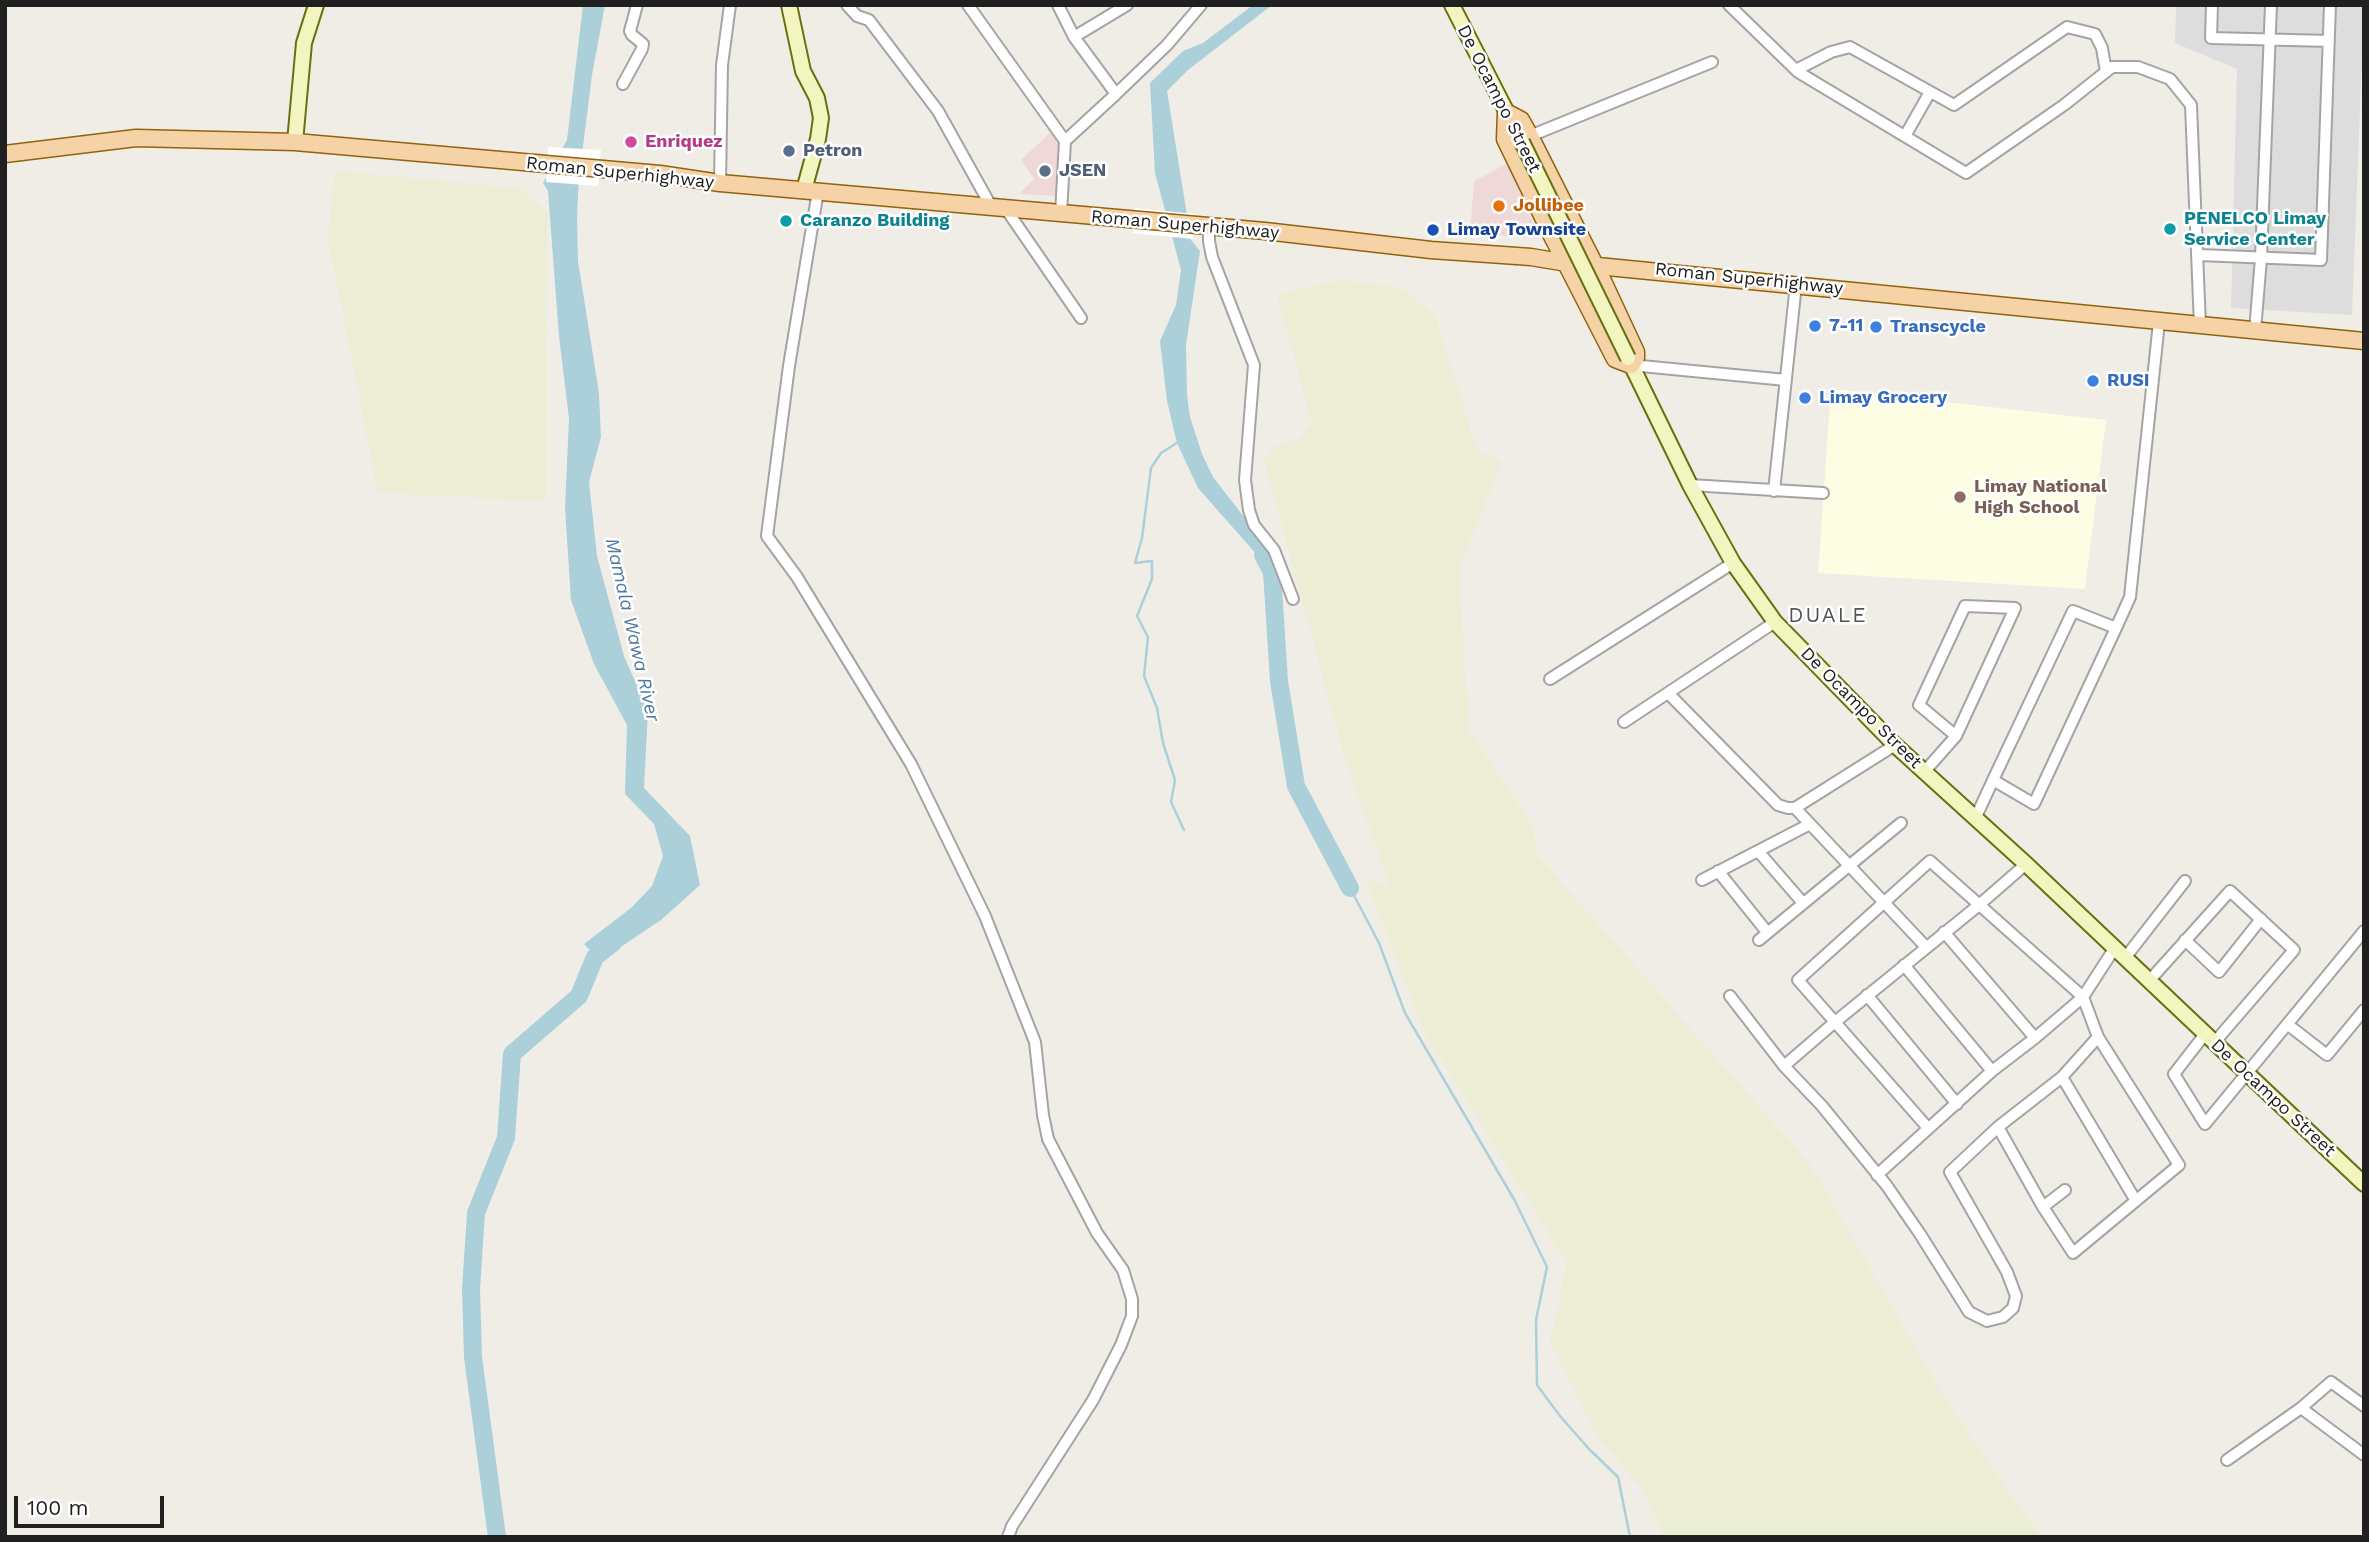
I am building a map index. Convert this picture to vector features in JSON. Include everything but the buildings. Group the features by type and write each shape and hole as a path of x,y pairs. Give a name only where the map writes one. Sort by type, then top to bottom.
{"main road":[{"path":"1506,112 1521,120 1526,139 1594,264 1636,352 1636,359 1630,362 1615,359 1505,139 1506,112"},
{"name":"Roman Superhighway","path":"5,155 136,138 295,142 600,168 720,183 1202,226 1431,250 1531,257 1567,263 2364,341"}],"street":[{"path":"295,142 304,43 316,5"},
{"path":"623,84 642,48 642,44 630,31 637,5"},
{"path":"720,183 722,65 730,5"},
{"path":"789,5 803,71 817,98 821,118 766,536 797,577 911,764 985,916 1035,1042 1042,1115 1048,1139 1097,1233 1123,1270 1132,1298 1132,1316 1121,1345 1093,1400 1012,1526 1008,1537"},
{"path":"847,5 857,16 869,20 938,110 999,209 1081,318"},
{"path":"968,5 1065,141 1061,214"},
{"path":"1058,5 1074,37 1116,94"},
{"path":"1074,37 1127,5"},
{"path":"1065,141 1167,46 1201,5"},
{"name":"De Ocampo Street","path":"1452,5 1506,112"},
{"path":"1729,5 1796,70 1966,173 2064,105 2112,67 2138,67 2170,79 2191,105 2200,326"},
{"path":"2212,5 2211,38 2329,41"},
{"path":"2255,331 2261,258 2271,5"},
{"path":"2199,255 2321,260 2330,5"},
{"path":"1796,70 1831,52 1850,47 1954,105 2067,27 2095,34 2102,48 2106,72"},
{"path":"1526,139 1712,62"},
{"path":"1905,136 1930,92"},
{"name":"De Ocampo Street","path":"1526,139 1690,485 1733,562 1775,622 1895,745 2026,864 2364,1184"},
{"path":"1202,226 1254,365 1245,480 1249,510 1254,525 1274,550 1293,599"},
{"path":"1774,491 1796,284"},
{"path":"1993,780 2034,804 2130,597 2159,322"},
{"path":"1630,362 1786,380"},
{"path":"1690,485 1823,493"},
{"path":"1550,679 1733,562"},
{"path":"1925,771 1956,736 2015,608 1965,606 1919,705 1956,736"},
{"path":"1975,819 2073,611 2116,628"},
{"path":"1624,722 1775,622"},
{"path":"1668,693 1778,805 1795,807 1895,745"},
{"path":"1795,807 1926,947"},
{"path":"1718,872 1763,936 1901,823"},
{"path":"1702,880 1810,824"},
{"path":"1758,851 1803,903"},
{"path":"1928,1128 1798,980 1930,861 2083,997 2098,1037 2179,1165 2073,1253 2043,1207 1998,1127"},
{"path":"1784,1066 2026,864"},
{"path":"1877,1175 1992,1071 2083,997 2185,881"},
{"path":"2149,981 2230,891 2294,950 2174,1074 2205,1124 2364,931"},
{"path":"2185,940 2219,972 2261,919"},
{"path":"1944,932 2035,1038"},
{"path":"1904,965 1992,1071"},
{"path":"1867,995 1957,1104"},
{"path":"1730,996 1784,1066 1822,1106 1887,1186 1969,1311 1987,1321 2003,1317 2013,1308 2016,1296 2007,1272 1950,1172 1998,1127 2062,1077 2098,1037"},
{"path":"2287,1024 2327,1055 2364,1010"},
{"path":"2062,1077 2136,1201"},
{"path":"2043,1207 2065,1190"},
{"path":"2227,1460 2301,1408 2331,1382 2364,1406"},
{"path":"2301,1408 2364,1455"}],"shaded area":[{"path":"2176,5 2364,5 2352,315 2231,308 2237,69 2175,43"},
{"path":"1050,133 1061,143 1057,196 1019,194 1034,179 1021,160"},
{"name":"Jollibee","path":"1508,163 1540,239 1470,232 1474,181"},
{"path":"335,171 519,188 547,212 546,501 378,493 328,239"},
{"path":"1338,280 1402,288 1435,315 1477,450 1502,461 1459,569 1469,730 1531,823 1538,856 1810,1164 1945,1398 2042,1537 1665,1537 1646,1494 1597,1436 1550,1342 1567,1263 1423,1030 1364,874 1392,893 1343,752 1264,459 1273,447 1299,439 1312,424 1277,295"},
{"name":"Limay National High School","path":"1831,389 2106,420 2085,589 1818,573"}],"water":[{"path":"583,5 605,5 592,75 579,178 577,217 578,261 599,393 601,437 589,482 597,556 624,656 648,711 644,788 690,836 700,885 661,920 600,961 584,944 631,908 652,886 663,856 654,824 625,794 627,725 594,664 571,600 565,508 569,419 559,336 548,191 543,183 567,140"},
{"path":"1253,5 1272,5 1188,70 1167,91 1191,240 1200,251 1186,345 1190,417 1213,477 1272,553 1280,574 1266,576 1258,556 1198,488 1177,443 1167,401 1160,341 1176,305 1181,270 1155,173 1150,83 1183,51 1203,43"}],"pier":[{"path":"548,147 601,150 598,186 546,182"},
{"path":"1135,208 1195,214 1193,239 1133,233"}],"waterway":[{"path":"1180,441 1161,453 1151,468 1142,538 1135,563 1152,561 1152,579 1137,616 1148,637 1144,676 1157,708 1163,743 1175,780 1171,802 1184,830"},
{"path":"1263,555 1272,572 1279,681 1296,786 1350,888"},
{"path":"1350,888 1379,943 1405,1013 1515,1201 1547,1267 1536,1320 1537,1385 1589,1449 1618,1477 1630,1537"},
{"path":"497,1537 473,1357 471,1289 476,1213 506,1138 512,1054 579,996 595,957 613,943"}],"place":[{"name":"Enriquez","path":"631,142"},
{"name":"Petron","path":"789,151"},
{"name":"JSEN","path":"1045,171"},
{"name":"Jollibee","path":"1499,206"},
{"name":"Caranzo Building","path":"786,221"},
{"name":"PENELCO Limay Service Center","path":"2170,229"},
{"name":"Limay Townsite","path":"1433,230"},
{"name":"7-11","path":"1815,326"},
{"name":"Transcycle","path":"1876,327"},
{"name":"RUSI","path":"2093,381"},
{"name":"Limay Grocery","path":"1805,398"},
{"name":"Limay National High School","path":"1960,497"}],"district":[{"name":"DUALE","path":"1828,616"}],"water label":[{"name":"Mamala Wawa River","path":"632,630"}]}
